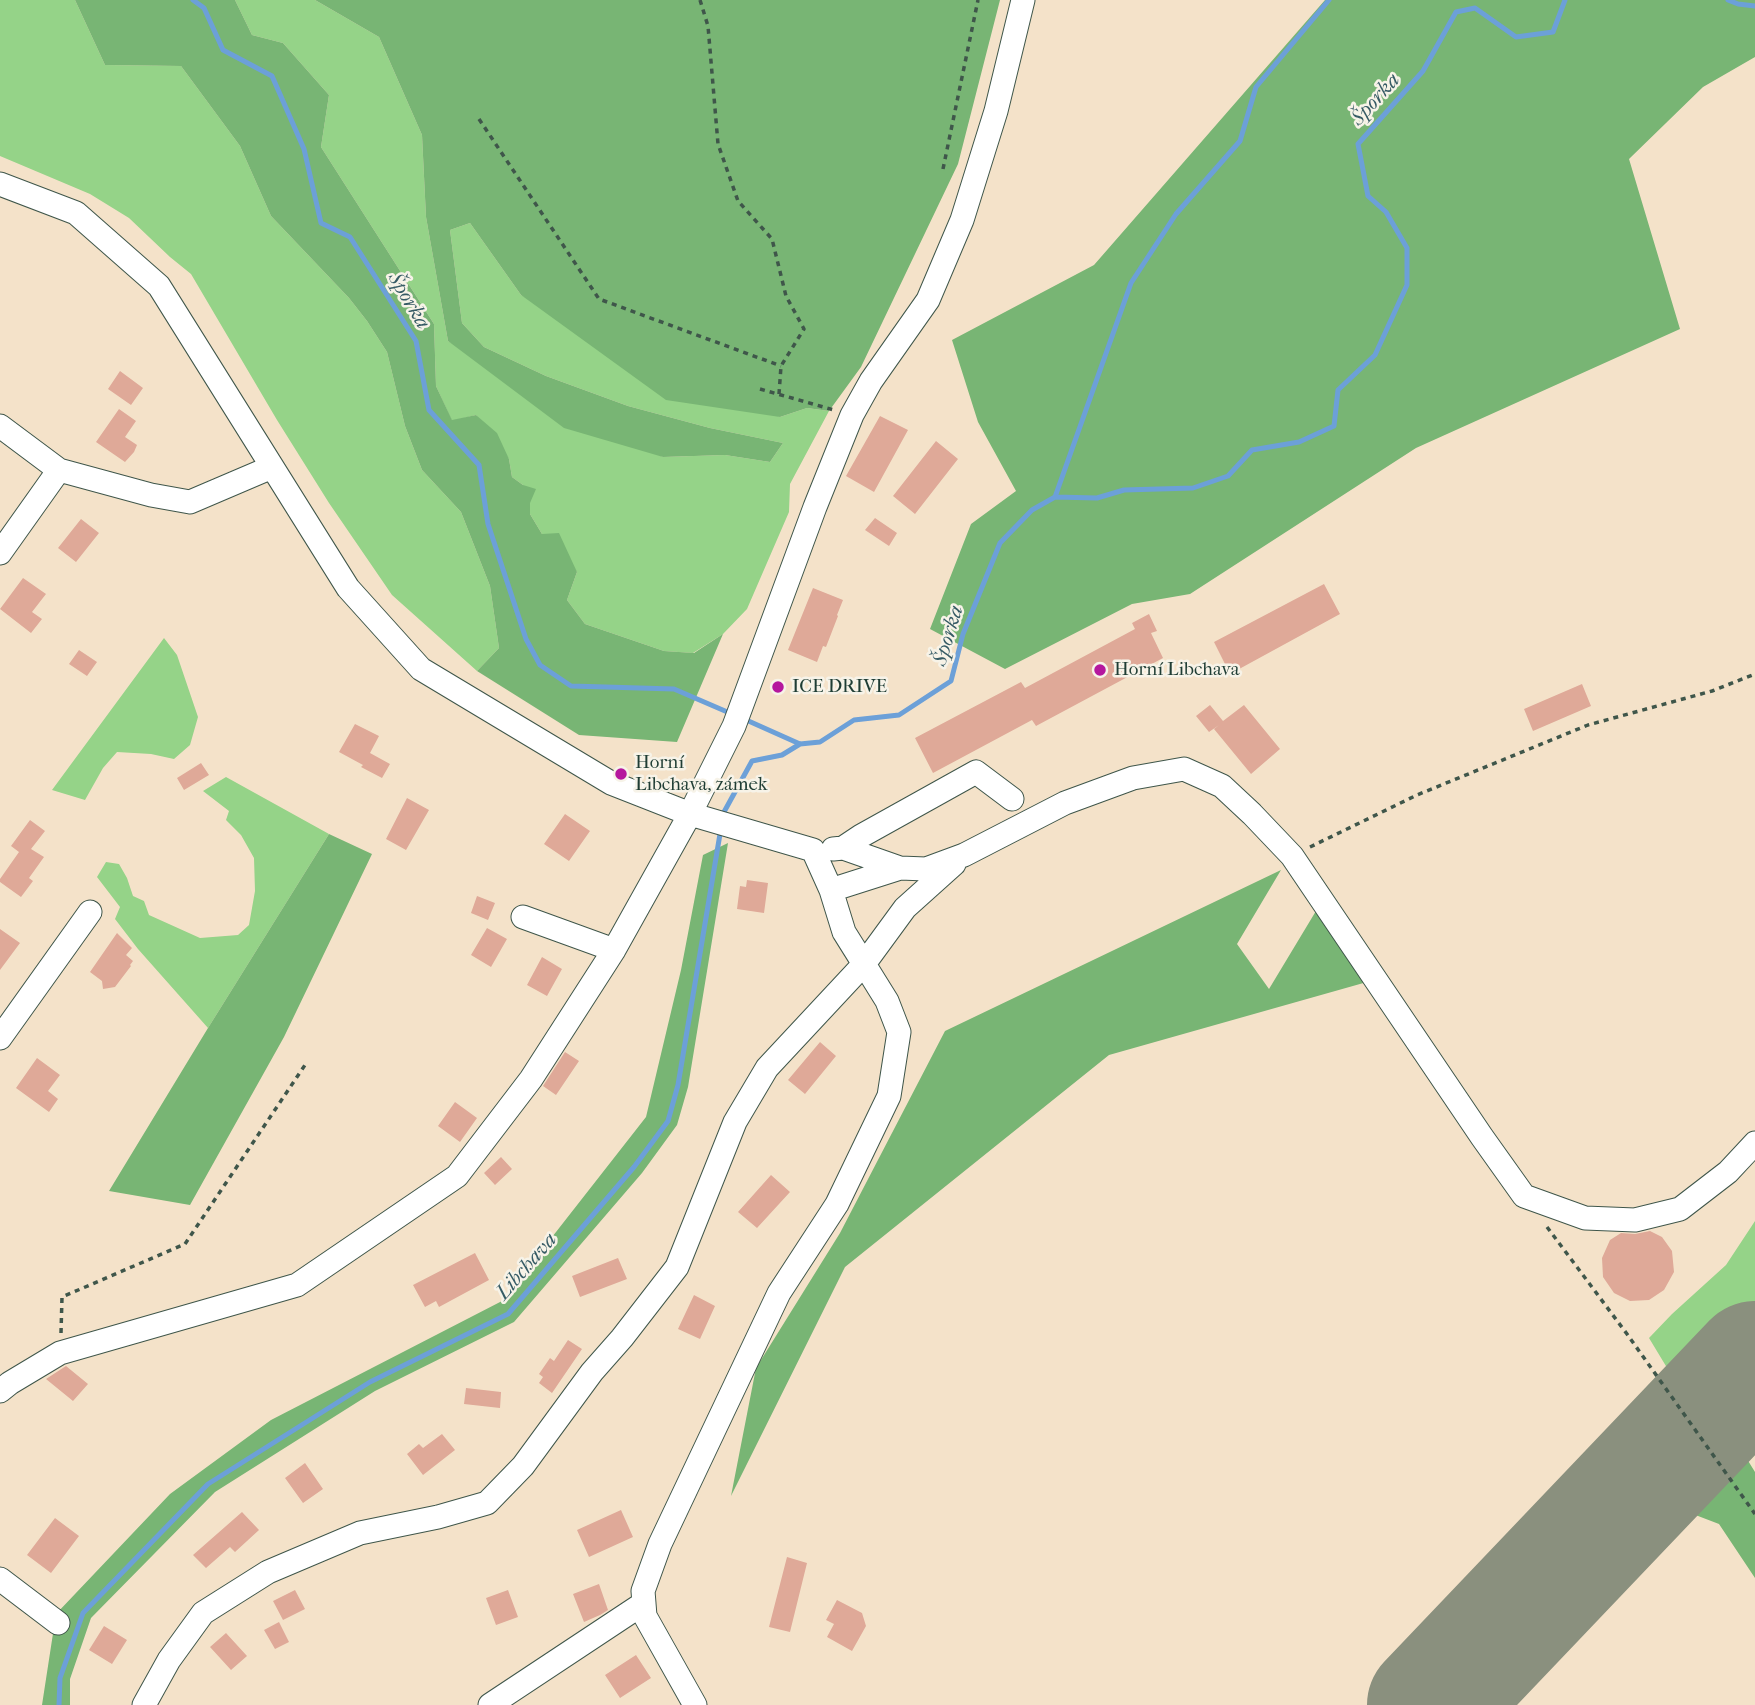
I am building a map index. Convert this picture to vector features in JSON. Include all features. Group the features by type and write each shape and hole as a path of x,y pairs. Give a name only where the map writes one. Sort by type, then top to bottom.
{"street":[{"path":"0,1391 60,1353 297,1285 457,1176 531,1079 614,950 711,820 738,717 815,507 852,415 871,382 928,300 962,220 996,111 1023,0"},
{"path":"0,184 76,214 159,286 348,588 421,669 611,783 711,820 813,850 843,848 900,868 926,869 964,855 1065,803 1133,778 1184,769 1222,786 1292,856 1524,1196 1585,1218 1634,1220 1680,1209 1728,1172 1755,1143"},
{"path":"0,426 59,470 151,495 190,502 272,467"},
{"path":"0,553 59,470"},
{"path":"843,848 976,772 1013,799"},
{"path":"695,1705 645,1616 643,1591 660,1544 779,1293 837,1204 889,1096 899,1032 887,1001 844,932 831,890 813,850"},
{"path":"144,1705 169,1660 203,1613 268,1572 360,1533 438,1517 486,1503 523,1466 592,1372 622,1338 677,1266 735,1122 767,1068 864,964 905,908 964,855"},
{"path":"831,890 900,868"},
{"path":"0,1038 90,912"},
{"path":"523,917 614,950"},
{"path":"0,1579 58,1623"},
{"path":"491,1705 644,1603"}],"path":[{"path":"700,0 708,26 718,144 738,201 772,239 786,296 804,330 781,366 779,394"},
{"path":"943,169 978,0"},
{"path":"479,119 599,299 781,366"},
{"path":"760,389 852,415"},
{"path":"1292,856 1417,795 1588,725 1713,691 1755,674"},
{"path":"60,1353 62,1297 185,1244 305,1065"},
{"path":"1524,1196 1627,1334 1755,1514"}],"green space":[{"path":"0,0 75,0 105,65 181,66 240,146 271,216 349,298 367,321 387,352 405,426 422,470 461,512 490,586 499,648 477,671 392,595 329,503 277,420 191,274 129,218 90,194 0,156"},
{"path":"75,0 235,0 252,35 283,43 329,95 321,147 434,324 436,386 452,420 476,415 497,433 509,459 512,477 523,485 536,489 530,503 530,514 542,534 559,533 577,572 567,600 585,624 664,651 694,653 723,634 677,742 579,735 477,671 499,648 490,586 461,512 422,470 405,426 387,352 349,298 271,216 240,146 181,66 105,65"},
{"path":"235,0 315,0 379,37 422,135 426,217 448,341 663,457 725,455 770,462 783,443 710,428 628,406 546,376 484,347 462,323 450,230 470,223 521,295 780,417 807,408 829,411 790,484 789,512 747,609 723,634 693,653 664,651 585,624 567,600 577,572 542,534 530,514 530,503 523,485 512,477 509,459 476,415 452,421 436,386 434,324 321,147 329,95 283,43 252,35"},
{"path":"315,0 1000,0 958,164 861,367 829,411 807,408 780,417 666,400 521,295 470,223 450,230 462,323 484,347 546,376 628,406 710,428 783,443 770,462 725,455 663,457 564,428 448,341 426,217 422,135 379,37"},
{"path":"1325,0 1755,0 1755,57 1703,87 1629,159 1680,329 1416,448 1190,594 1132,604 1005,669 930,629 971,524 1016,491 978,422 952,340 1094,265"},
{"path":"164,638 177,655 198,717 190,745 174,759 151,754 117,752 103,768 85,800 52,790"},
{"path":"226,777 329,834 208,1028 115,919 120,907 97,877 106,862 119,864 133,896 144,901 149,915 200,938 238,935 249,925 255,891 254,858 241,835 226,820 229,811 203,791"},
{"path":"329,834 372,854 284,1037 190,1205 109,1191 208,1028"},
{"path":"728,843 688,1087 677,1125 642,1173 514,1322 375,1391 215,1492 91,1618 70,1679 70,1705 42,1705 56,1614 170,1494 271,1420 502,1301 646,1117 681,970 703,855"},
{"path":"1281,870 1237,944 1269,989 1319,906 1367,982 1109,1055 845,1267 731,1496 756,1368 840,1233 945,1031"},
{"path":"1755,1221 1755,1335 1403,1705 1378,1705 1665,1400 1675,1381 1649,1338 1726,1265"},
{"path":"1755,1394 1755,1430 1747,1444 1498,1705 1459,1705"},
{"path":"1742,1451 1755,1472 1755,1578 1719,1524 1685,1511"}],"building":[{"path":"120,371 143,388 131,405 108,389"},
{"path":"119,409 136,421 125,437 137,445 125,462 96,442"},
{"path":"880,416 908,430 874,492 846,476"},
{"path":"936,441 958,459 915,514 893,496"},
{"path":"875,518 897,533 889,546 865,530"},
{"path":"81,519 99,533 76,562 58,548"},
{"path":"23,578 46,594 32,612 42,619 31,633 0,609"},
{"path":"1324,584 1340,614 1230,674 1214,642"},
{"path":"813,588 843,600 826,647 823,646 817,662 788,650"},
{"path":"1149,614 1157,631 1151,633 1163,658 1036,726 1032,720 933,773 915,738 1021,682 1025,688 1135,629 1132,623"},
{"path":"79,650 97,662 87,676 69,664"},
{"path":"1582,684 1591,706 1533,731 1524,709"},
{"path":"1210,705 1223,721 1244,705 1280,749 1251,774 1214,729 1219,725 1209,732 1196,716"},
{"path":"355,724 379,736 370,753 390,764 382,778 339,752"},
{"path":"201,763 209,775 184,790 177,778"},
{"path":"407,798 429,810 406,850 386,839"},
{"path":"565,814 590,831 569,861 544,844"},
{"path":"30,820 45,831 31,849 44,857 29,878 33,881 21,897 0,882 0,879 19,852 11,846"},
{"path":"747,880 768,883 764,913 737,909 740,886 746,887"},
{"path":"477,896 495,903 488,920 471,913"},
{"path":"487,928 507,939 491,967 471,955"},
{"path":"0,929 20,943 0,970"},
{"path":"117,933 132,948 126,955 133,961 115,987 103,989 102,981 90,972"},
{"path":"542,957 562,969 547,996 527,985"},
{"path":"820,1042 836,1056 805,1094 788,1080"},
{"path":"565,1052 579,1061 556,1095 543,1086"},
{"path":"37,1058 60,1075 48,1091 58,1099 49,1112 16,1088"},
{"path":"455,1102 477,1118 460,1142 438,1126"},
{"path":"501,1157 512,1169 495,1185 484,1173"},
{"path":"771,1175 790,1192 757,1228 738,1212"},
{"path":"1650,1231 1662,1237 1672,1251 1674,1272 1664,1290 1649,1300 1630,1301 1614,1293 1603,1277 1602,1258 1610,1240 1621,1233"},
{"path":"475,1253 489,1280 439,1307 436,1301 425,1307 413,1285"},
{"path":"618,1258 627,1279 580,1297 572,1276"},
{"path":"694,1295 715,1306 700,1339 678,1329"},
{"path":"568,1340 582,1349 552,1393 539,1383 543,1377 539,1374 550,1358 554,1361"},
{"path":"66,1366 88,1384 73,1401 46,1379"},
{"path":"466,1388 501,1392 500,1408 464,1404"},
{"path":"442,1434 455,1450 423,1475 407,1454 419,1444 423,1448"},
{"path":"305,1463 323,1489 303,1503 285,1478"},
{"path":"621,1510 633,1537 589,1557 577,1530"},
{"path":"242,1512 259,1530 235,1552 230,1547 206,1568 193,1555"},
{"path":"55,1518 79,1536 51,1573 27,1555"},
{"path":"787,1557 807,1563 790,1632 769,1627"},
{"path":"599,1584 608,1610 584,1622 573,1594"},
{"path":"295,1590 305,1609 283,1620 273,1601"},
{"path":"508,1590 518,1617 496,1625 486,1598"},
{"path":"837,1600 862,1613 866,1626 852,1651 827,1637 834,1624 826,1620"},
{"path":"279,1622 289,1642 275,1649 264,1630"},
{"path":"104,1626 127,1640 112,1664 89,1650"},
{"path":"226,1633 247,1656 231,1670 210,1647"},
{"path":"636,1655 651,1678 620,1698 605,1675"}],"waterway":[{"name":"Šporka","path":"193,0 204,8 223,50 272,76 304,149 321,223 350,237 416,341 429,410 479,465 488,524 526,639 540,665 571,686 674,689 732,714"},
{"path":"1055,497 1131,283 1176,214 1240,141 1256,87 1329,0"},
{"name":"Šporka","path":"744,719 800,744 820,742 854,720 899,715 951,681 963,634 1000,543 1032,510 1055,497 1097,498 1124,490 1193,488 1228,476 1252,450 1299,442 1334,426 1338,390 1375,355 1407,285 1407,248 1386,212 1368,196 1358,144 1423,71 1456,12 1475,8 1516,37 1553,32 1565,0"},
{"name":"Šporka","path":"1728,0 1755,6"},
{"name":"Libchava","path":"723,819 724,812 752,761 782,755 800,744"},
{"name":"Libchava","path":"59,1705 60,1678 83,1613 208,1484 370,1382 508,1314 634,1167 668,1121 678,1085 721,828"}],"runway":[{"path":"1430,1705 1755,1364"}],"place":[{"name":"Horní Libchava","path":"1100,670"},
{"name":"ICE DRIVE","path":"778,687"},
{"name":"Horní Libchava, zámek","path":"621,774"}]}
